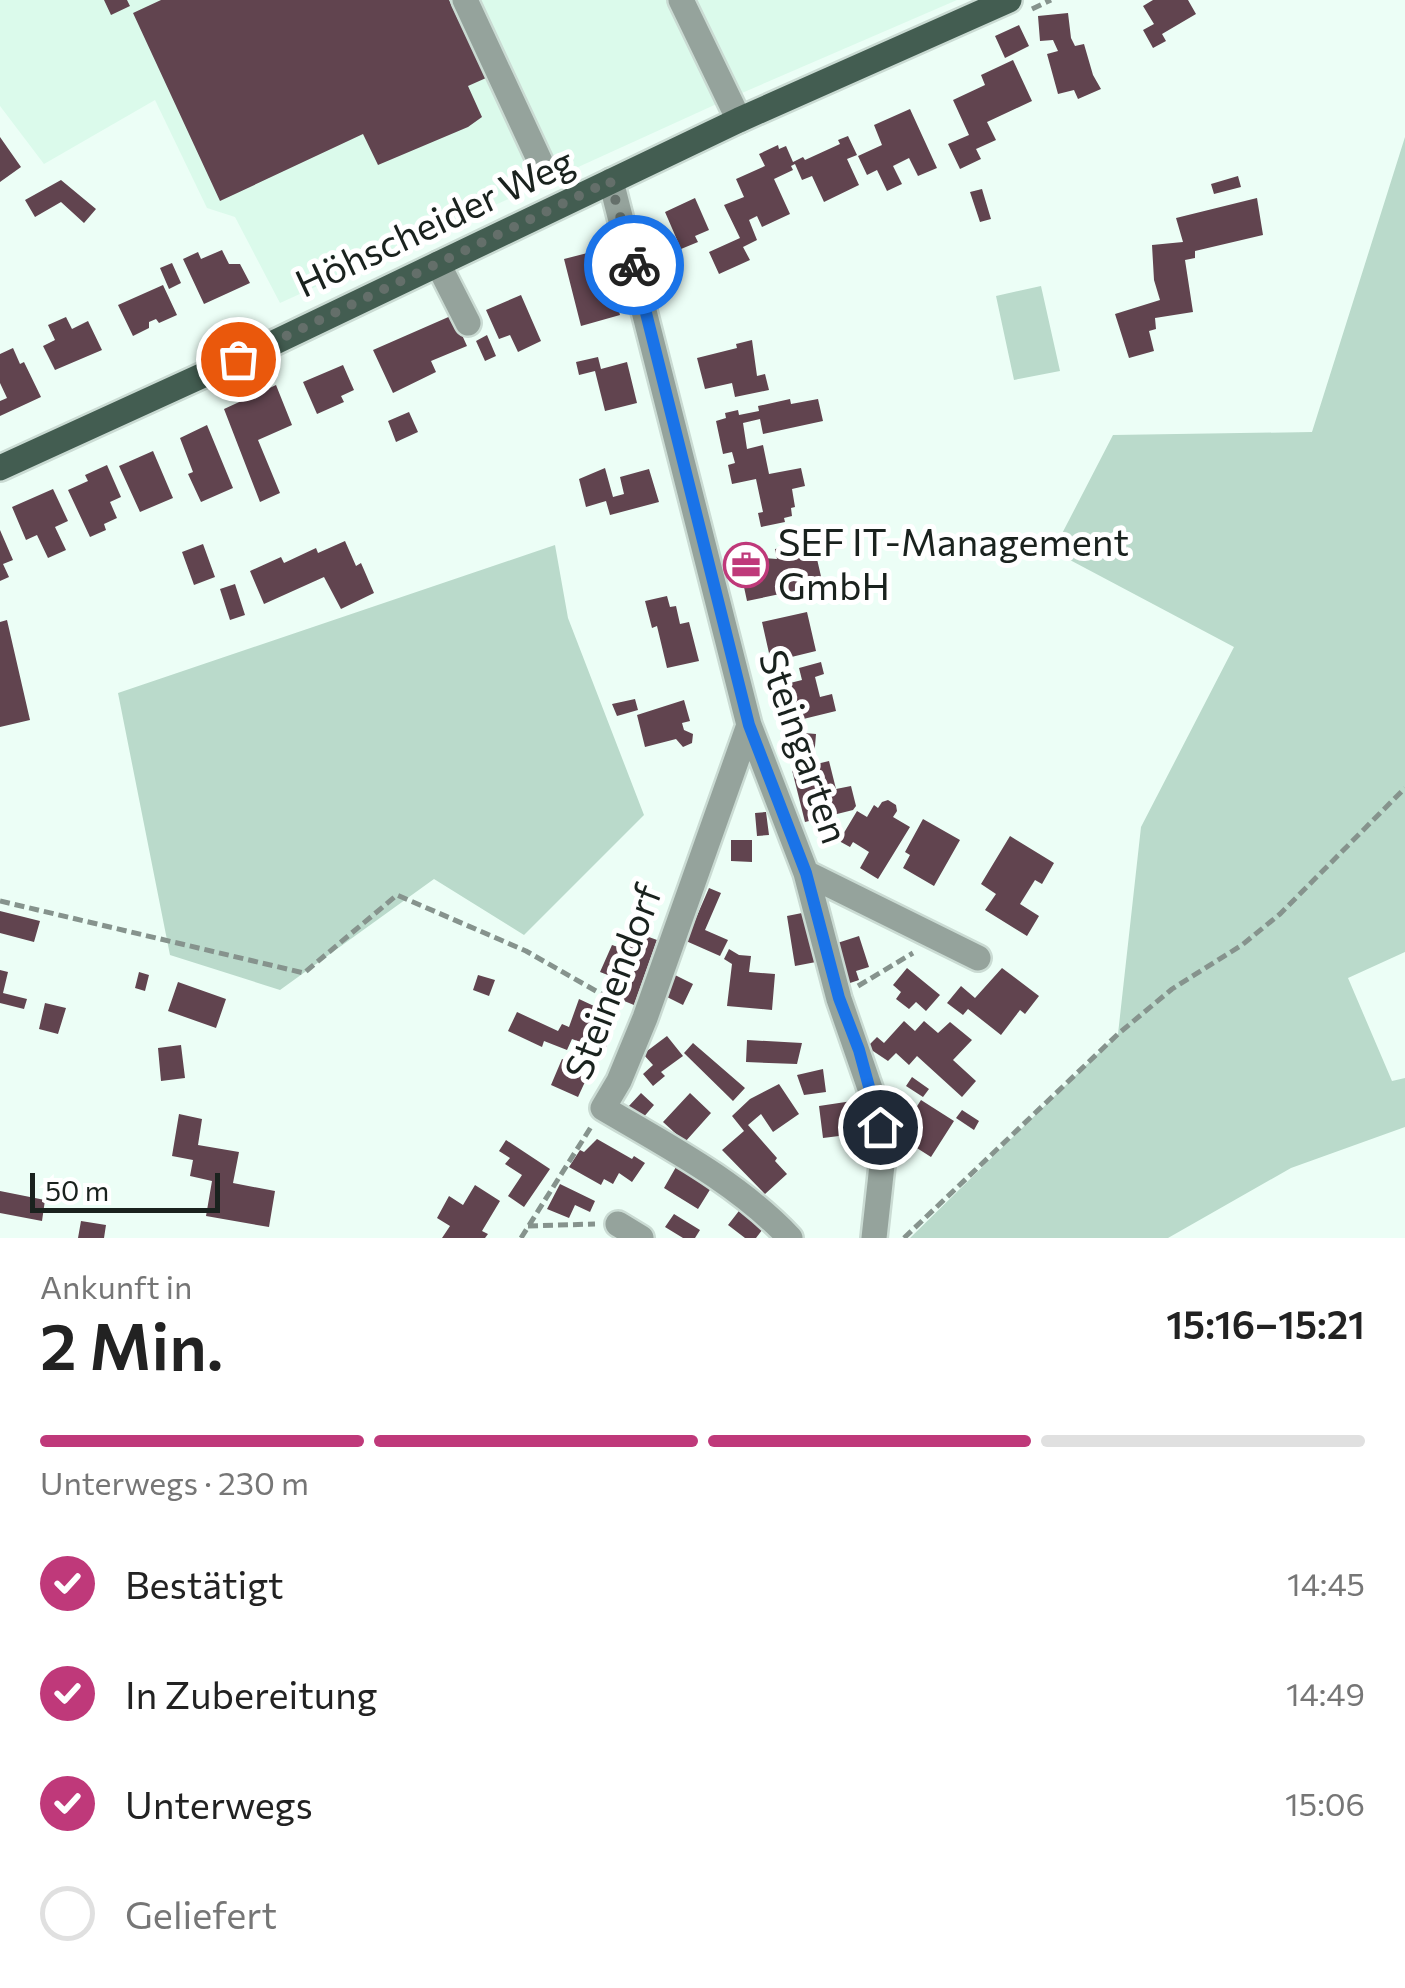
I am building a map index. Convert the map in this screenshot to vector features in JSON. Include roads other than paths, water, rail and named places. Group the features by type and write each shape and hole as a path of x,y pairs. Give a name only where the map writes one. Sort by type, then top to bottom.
{"main road":[{"name":"Höhscheider Weg","path":"0,468 739,120 1009,0"}],"street":[{"path":"465,0 544,170"},
{"path":"681,0 739,120"},
{"name":"Steingarten","path":"610,181 749,725 806,873 839,998 859,1050 880,1127 882,1186 874,1238"},
{"path":"438,264 468,323"},
{"name":"Steinendorf","path":"749,725 645,1018 604,1108 715,1174 764,1211 790,1238"},
{"name":"Steingarten","path":"806,873 978,958"},
{"path":"618,1224 641,1238"}],"place":[{"name":"SEF IT-Management GmbH","path":"746,565"}]}
